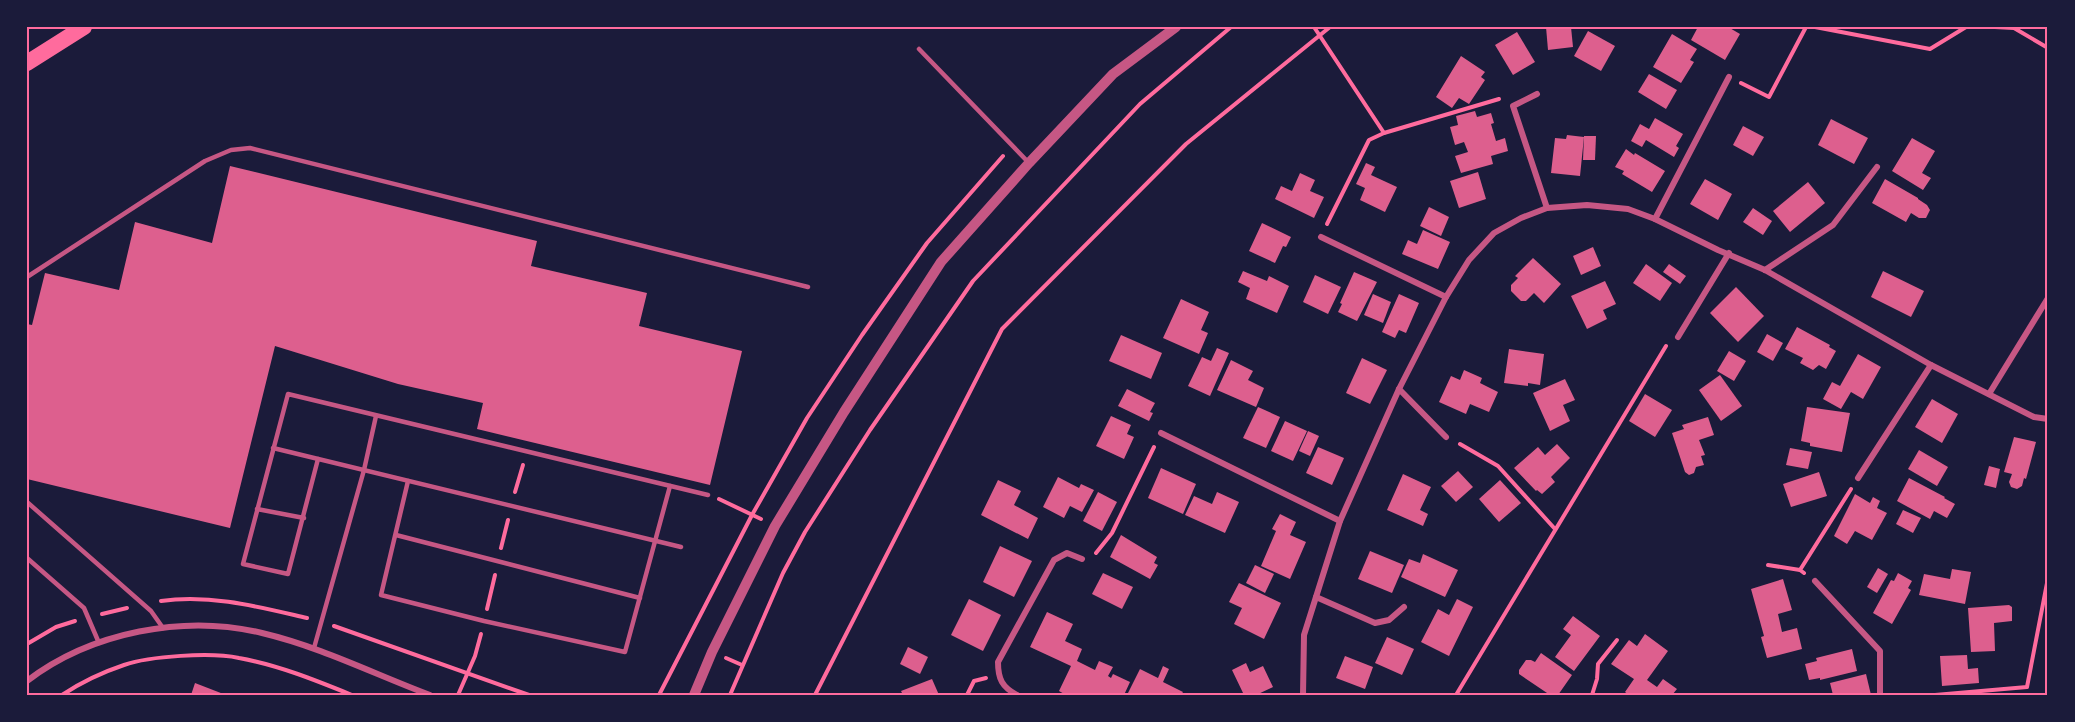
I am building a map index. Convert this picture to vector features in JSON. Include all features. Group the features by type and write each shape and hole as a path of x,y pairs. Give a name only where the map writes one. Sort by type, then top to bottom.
{"highway":[{"path":"27,63 84,27"}],"street":[{"path":"693,695 775,526 844,412 941,262 1029,163 1113,74 1176,27"},
{"path":"1655,219 1729,77"},
{"path":"1538,94 1512,106 1547,208"},
{"path":"1765,270 1833,225 1877,167"},
{"path":"1303,695 1304,635 1340,521 1399,389 1446,297 1470,260 1494,233 1547,208 1587,205 1628,209 1655,219 1765,270 1931,365 2034,417 2048,419"},
{"path":"1321,237 1446,297"},
{"path":"1678,337 1729,253"},
{"path":"1989,394 2048,298"},
{"path":"1858,478 1931,365"},
{"path":"1399,389 1446,437"},
{"path":"1161,433 1340,521"},
{"path":"1017,695 1005,689 998,676 998,662 1054,560 1067,553 1082,559"},
{"path":"1815,581 1880,651 1880,695"},
{"path":"1316,597 1375,623 1389,620 1404,607"},
{"path":"27,681 83,649 120,637 163,628 212,626 261,633 314,648 430,695"},
{"path":"405,695 409,687"}],"lane":[{"path":"919,49 1029,163"},
{"path":"27,277 205,161 231,150 250,148 808,287"},
{"path":"318,459 288,574 243,564 288,394 708,495"},
{"path":"314,648 364,470 376,416"},
{"path":"273,448 681,547"},
{"path":"408,481 381,595 484,621 625,652 670,486"},
{"path":"27,502 151,611 163,628"},
{"path":"257,509 304,518"},
{"path":"396,535 640,598"},
{"path":"28,561 84,608 99,644"}],"path":[{"path":"729,695 783,573 805,532 870,430 973,281 1140,104 1231,27"},
{"path":"1314,27 1384,133"},
{"path":"815,695 1002,329 1186,144 1330,27"},
{"path":"1729,77 1769,97 1806,27"},
{"path":"1815,27 1930,49 1966,27"},
{"path":"1995,27 2014,28 2048,48"},
{"path":"1321,237 1370,141 1384,133 1500,99 1512,106"},
{"path":"1456,695 1669,341 1678,337"},
{"path":"1082,559 1094,555 1112,533 1161,433"},
{"path":"1446,437 1498,466 1555,529"},
{"path":"1800,570 1858,478"},
{"path":"727,502 745,511"},
{"path":"1768,565 1800,570 1815,581"},
{"path":"1935,695 2027,687 2048,578"},
{"path":"659,695 687,640"},
{"path":"1592,695 1597,679 1598,664 1617,640"},
{"path":"62,695 124,665 195,656 237,657 299,674 352,695"},
{"path":"967,695 974,681 998,676"}],"building":[{"path":"1546,27 1571,27 1573,47 1548,50"},
{"path":"1698,27 1728,27 1740,34 1725,60 1691,40"},
{"path":"1588,31 1615,46 1601,71 1574,56"},
{"path":"1517,32 1535,62 1513,75 1495,45"},
{"path":"1672,34 1697,49 1690,60 1694,62 1681,83 1653,67"},
{"path":"1461,56 1485,72 1481,77 1485,80 1469,104 1459,98 1452,108 1436,97"},
{"path":"1649,74 1677,90 1666,109 1638,92"},
{"path":"1475,111 1477,117 1491,113 1494,123 1491,124 1496,141 1505,138 1508,151 1491,156 1493,164 1461,173 1455,156 1468,152 1464,142 1455,145 1450,127 1458,125 1456,116"},
{"path":"1655,118 1683,134 1676,146 1679,148 1674,157 1646,140 1642,147 1631,141 1640,124 1649,129"},
{"path":"1831,119 1868,138 1854,164 1818,145"},
{"path":"1743,126 1764,137 1753,156 1733,145"},
{"path":"1567,135 1584,137 1580,176 1551,173 1555,138 1566,139"},
{"path":"1584,136 1596,136 1595,160 1583,160"},
{"path":"1912,138 1935,151 1922,173 1931,178 1923,190 1892,171"},
{"path":"1626,149 1665,171 1652,192 1622,174 1624,171 1615,167"},
{"path":"1366,163 1375,167 1371,175 1397,187 1385,212 1360,200 1365,188 1356,184"},
{"path":"230,166 537,241 531,266 647,293 639,326 742,351 710,485 477,429 483,403 398,384 275,346 230,528 27,479 27,324 32,325 45,273 119,290 135,222 212,243"},
{"path":"1478,172 1486,199 1459,208 1450,181"},
{"path":"1300,173 1315,180 1310,191 1324,197 1314,218 1275,199 1281,186 1292,191"},
{"path":"1705,179 1732,194 1718,220 1690,204"},
{"path":"1885,179 1927,205 1930,210 1926,218 1919,218 1911,213 1906,222 1872,203"},
{"path":"1808,182 1825,203 1790,232 1773,211"},
{"path":"1429,207 1449,217 1441,236 1420,226"},
{"path":"1753,208 1772,221 1763,235 1743,222"},
{"path":"1262,223 1291,237 1286,247 1283,246 1275,263 1249,251"},
{"path":"1423,230 1450,242 1438,269 1402,254 1408,240 1417,244"},
{"path":"1593,247 1601,266 1581,275 1573,256"},
{"path":"1533,258 1561,284 1544,303 1534,293 1526,301 1521,301 1511,291 1511,285 1518,278 1515,276"},
{"path":"1646,264 1672,283 1660,301 1633,283"},
{"path":"1669,264 1686,276 1680,284 1663,272"},
{"path":"1243,271 1267,281 1269,276 1289,286 1277,313 1246,299 1250,288 1238,282"},
{"path":"1883,271 1924,291 1911,317 1871,297"},
{"path":"1354,272 1377,282 1357,321 1338,312"},
{"path":"1315,275 1341,287 1328,314 1303,302"},
{"path":"1605,281 1616,304 1603,310 1607,319 1587,329 1571,296"},
{"path":"1736,287 1764,316 1738,342 1710,313"},
{"path":"1373,294 1391,302 1383,323 1364,315"},
{"path":"1399,294 1419,303 1406,333 1399,330 1395,338 1382,332"},
{"path":"1181,299 1209,312 1201,330 1208,333 1199,354 1163,338"},
{"path":"1797,327 1830,345 1829,347 1836,351 1826,369 1819,365 1813,370 1800,363 1803,358 1785,349"},
{"path":"1767,334 1783,343 1773,361 1757,352"},
{"path":"1121,335 1162,353 1151,379 1109,361"},
{"path":"1217,348 1229,353 1210,396 1188,386 1202,357 1211,361"},
{"path":"1509,349 1544,354 1540,385 1504,383"},
{"path":"1729,351 1746,361 1734,381 1717,371"},
{"path":"1858,354 1881,367 1863,399 1851,392 1841,409 1823,399 1832,382 1840,386"},
{"path":"1362,358 1387,370 1370,404 1346,393"},
{"path":"1231,360 1253,371 1248,380 1264,388 1256,407 1217,390"},
{"path":"1464,370 1482,378 1480,383 1498,392 1489,412 1470,404 1466,414 1439,402 1451,376 1460,380"},
{"path":"1720,375 1742,406 1721,421 1699,390"},
{"path":"1565,379 1575,400 1563,405 1570,421 1550,431 1533,393"},
{"path":"1127,389 1155,403 1150,412 1153,413 1149,421 1118,406"},
{"path":"1645,394 1672,410 1655,437 1629,421"},
{"path":"1932,399 1958,414 1942,443 1915,427"},
{"path":"1258,407 1280,417 1266,448 1243,438"},
{"path":"1807,407 1850,413 1842,452 1810,446 1810,443 1801,441"},
{"path":"1111,416 1131,425 1127,434 1134,437 1124,459 1096,446"},
{"path":"1708,417 1714,435 1699,440 1705,455 1701,456 1704,465 1696,467 1694,473 1689,475 1685,472 1672,433 1684,429 1682,425"},
{"path":"1285,421 1307,431 1293,461 1271,451"},
{"path":"1308,431 1319,436 1310,456 1299,451"},
{"path":"2014,437 2036,442 2026,479 2024,478 2022,486 2017,489 2011,487 2009,482 2012,474 2004,472"},
{"path":"1557,444 1570,458 1551,477 1555,482 1542,494 1536,491 1514,468 1538,447 1545,455"},
{"path":"1318,447 1344,458 1332,485 1306,473"},
{"path":"1790,448 1812,452 1808,469 1786,465"},
{"path":"1919,450 1948,467 1937,486 1908,469"},
{"path":"1989,466 2000,469 1996,488 1984,485"},
{"path":"1161,468 1196,484 1183,514 1148,498"},
{"path":"1458,471 1473,487 1456,502 1441,486"},
{"path":"1819,472 1827,496 1791,507 1783,484"},
{"path":"1403,474 1431,487 1420,510 1428,514 1423,526 1387,510"},
{"path":"1058,477 1079,488 1081,484 1094,490 1082,512 1070,506 1064,518 1043,507"},
{"path":"1909,478 1955,504 1947,518 1934,511 1930,519 1897,501"},
{"path":"998,480 1021,491 1014,505 1038,518 1028,539 981,515"},
{"path":"1500,480 1521,503 1499,522 1479,499"},
{"path":"1098,492 1117,502 1102,531 1083,521"},
{"path":"1217,492 1239,502 1225,533 1185,515 1194,496 1212,504"},
{"path":"1855,494 1870,503 1873,497 1880,501 1877,508 1887,513 1872,540 1855,531 1847,544 1834,536"},
{"path":"1903,510 1921,518 1913,533 1896,524"},
{"path":"1280,514 1296,522 1290,535 1306,542 1290,579 1261,566 1276,531 1272,529"},
{"path":"1121,535 1157,557 1154,563 1158,565 1150,579 1110,557"},
{"path":"1000,546 1032,561 1014,597 983,582"},
{"path":"1370,551 1404,565 1392,593 1358,579"},
{"path":"1423,554 1458,570 1445,597 1401,577 1409,559 1420,563"},
{"path":"1255,565 1274,574 1265,593 1246,583"},
{"path":"1878,568 1888,574 1877,593 1867,587"},
{"path":"1952,569 1971,572 1965,604 1919,595 1924,574 1950,579"},
{"path":"1103,573 1133,587 1122,609 1092,594"},
{"path":"1898,573 1912,581 1908,588 1911,590 1892,624 1873,613 1891,580 1894,581"},
{"path":"1783,579 1792,610 1778,614 1782,632 1797,628 1802,649 1767,658 1761,637 1764,636 1751,589"},
{"path":"1239,583 1281,603 1264,639 1234,624 1242,608 1229,602"},
{"path":"969,599 1001,615 983,651 951,635"},
{"path":"1457,599 1473,607 1449,656 1421,642 1438,609 1449,615"},
{"path":"2009,605 2012,607 2012,621 1994,623 1995,651 1971,652 1968,608"},
{"path":"1047,612 1073,624 1065,641 1082,649 1077,661 1095,670 1099,661 1113,667 1108,676 1111,678 1113,674 1130,682 1124,695 1103,693 1102,695 1066,695 1059,691 1071,666 1030,647"},
{"path":"1573,616 1600,636 1574,671 1555,657 1571,635 1563,629"},
{"path":"1645,634 1668,651 1647,680 1657,687 1663,679 1677,689 1672,695 1629,695 1625,692 1634,679 1611,664 1629,640 1637,646"},
{"path":"1387,637 1414,649 1402,675 1375,663"},
{"path":"908,647 928,657 920,674 900,664"},
{"path":"1852,649 1857,671 1820,680 1820,678 1809,680 1805,664 1817,661 1816,658"},
{"path":"1541,653 1572,675 1558,695 1550,695 1519,674 1526,660 1535,662"},
{"path":"1967,655 1968,669 1978,668 1979,683 1942,686 1940,656"},
{"path":"1345,656 1373,667 1365,689 1336,678"},
{"path":"1246,663 1250,672 1263,666 1273,687 1256,695 1244,695 1232,670"},
{"path":"1163,666 1169,669 1163,682 1183,692 1181,695 1127,695 1140,669 1158,678"},
{"path":"1866,674 1871,695 1833,695 1830,683"},
{"path":"932,679 939,695 903,695 901,691"},
{"path":"195,683 226,695 191,695"}]}
